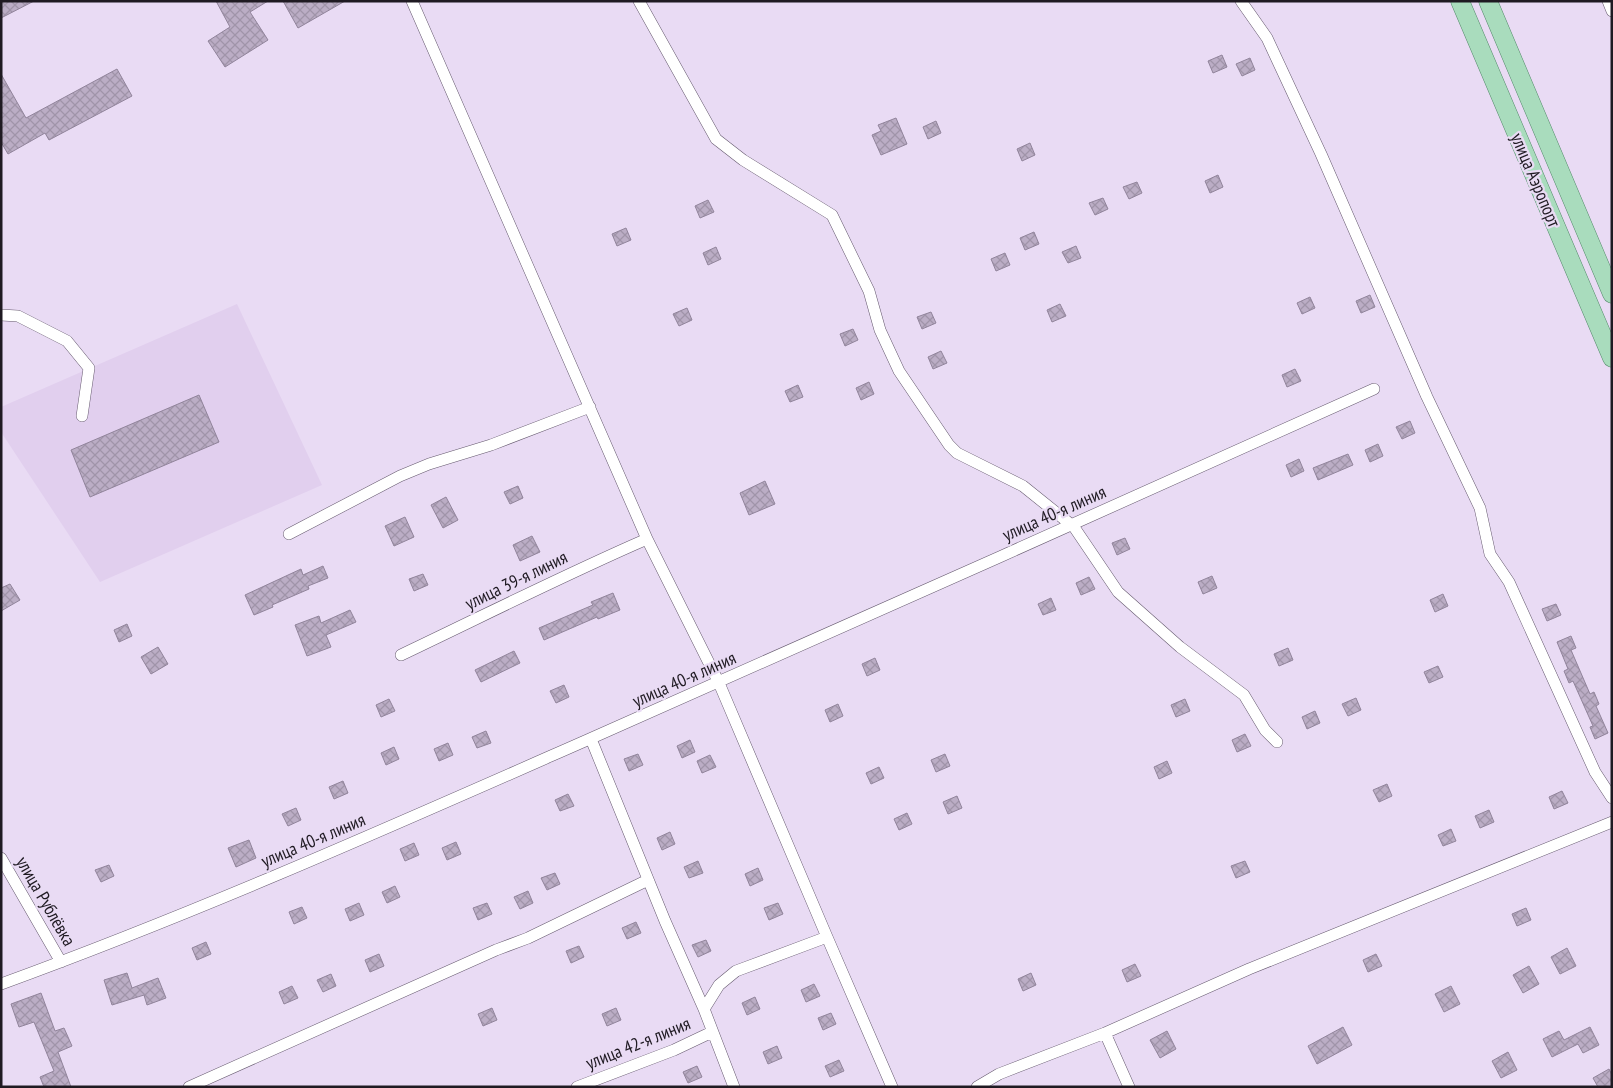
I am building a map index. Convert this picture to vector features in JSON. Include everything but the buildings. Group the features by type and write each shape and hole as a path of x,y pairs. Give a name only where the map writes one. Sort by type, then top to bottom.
{"main road":[{"name":"улица Аэропорт","path":"1460,1 1612,358"},
{"name":"улица Аэропорт","path":"1488,1 1612,294"}],"street":[{"path":"412,1 443,76 647,539 719,683 826,937 892,1087"},
{"path":"639,1 716,139 743,160 832,215 868,291 880,330 898,370 949,445 958,453 1023,486 1071,525 1118,592 1180,647 1244,695 1265,730 1277,742"},
{"path":"1241,1 1267,38 1321,154 1426,396 1480,508 1490,554 1509,582 1595,772 1612,798"},
{"path":"1608,1 1612,11"},
{"path":"1,315 18,316 67,341 90,368 82,416"},
{"name":"улица 40-я линия","path":"1,984 61,962 348,846 719,683 1374,389"},
{"path":"289,534 400,476 429,464 491,445 590,407"},
{"name":"улица 39-я линия","path":"401,655 508,605 582,567 647,539"},
{"path":"591,739 648,880 704,1009 734,1087"},
{"path":"977,1087 999,1074 1105,1034 1249,969 1612,822"},
{"name":"улица Рублёвка","path":"1,858 61,962"},
{"path":"189,1087 496,950 528,938 648,880"},
{"path":"704,1009 719,985 736,971 826,937"},
{"name":"улица 42-я линия","path":"577,1087 674,1050 712,1032"},
{"path":"1105,1034 1129,1087"}],"shaded area":[{"path":"237,304 322,485 100,582 1,432 1,407"}]}
